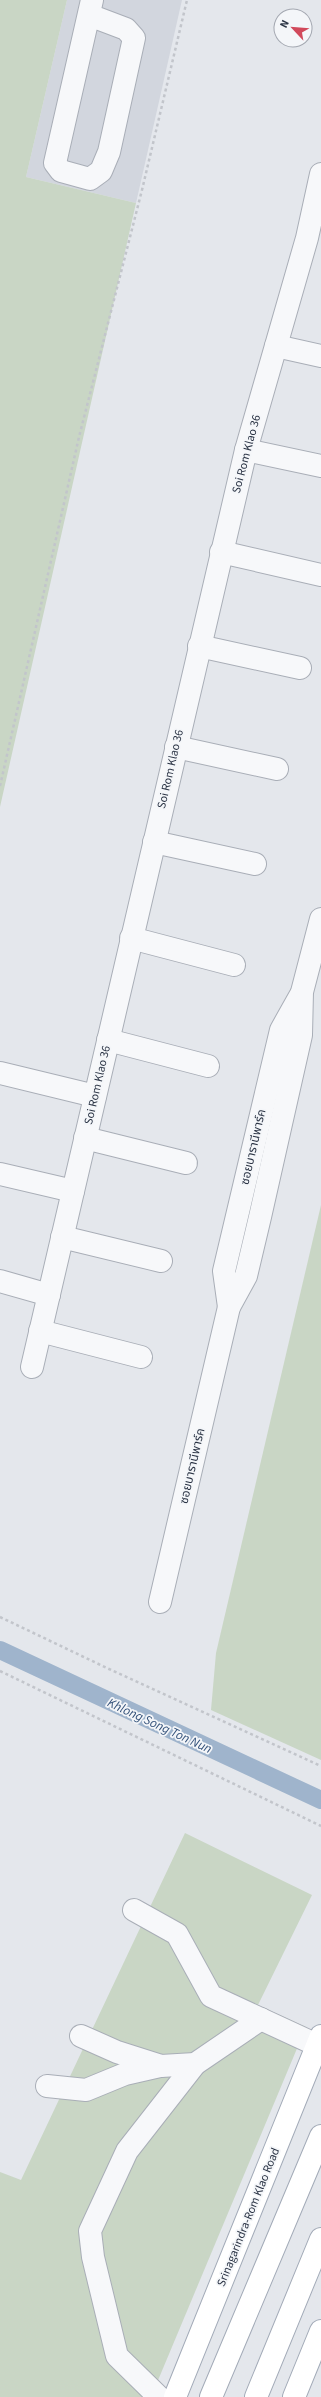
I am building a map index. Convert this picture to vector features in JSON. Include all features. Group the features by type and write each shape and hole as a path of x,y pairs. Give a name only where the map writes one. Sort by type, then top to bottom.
{"main road":[{"name":"Srinagarindra-Rom Klao Road","path":"175,2397 319,2041"},
{"path":"211,2397 321,2136"},
{"path":"259,2391 321,2239"},
{"path":"294,2397 321,2332"}],"street":[{"path":"91,7 126,29 134,38 109,152 101,170 90,179 61,171 55,163 91,7"},
{"name":"Soi Rom Klao 36","path":"32,1367 199,646 246,450 276,346 314,239 321,174"},
{"path":"276,346 321,356"},
{"path":"246,450 321,466"},
{"path":"221,552 321,575"},
{"path":"199,646 300,668"},
{"path":"176,747 277,769"},
{"path":"154,842 254,864"},
{"name":"ซอยบารานีพาร์ค","path":"160,1602 229,1307 224,1271 281,1030 302,992 321,919"},
{"path":"131,938 234,965"},
{"path":"108,1040 208,1066"},
{"path":"0,1073 94,1096"},
{"path":"85,1138 186,1163"},
{"path":"0,1174 72,1191"},
{"path":"62,1237 162,1261"},
{"path":"0,1281 48,1295"},
{"path":"40,1331 141,1357"},
{"path":"134,1910 177,1934 212,1996 261,2019 319,2041"},
{"path":"159,2397 117,2356 93,2257 90,2231 127,2151 195,2064 261,2019"},
{"path":"81,2036 117,2052 161,2066"},
{"path":"47,2086 86,2090 125,2074 161,2066 195,2064"}],"path":[{"path":"0,786 79,437 142,190 187,0"},
{"path":"0,1616 109,1669 321,1766"},
{"path":"0,1671 321,1826"}],"shaded area":[{"path":"67,0 182,0 136,203 26,177"}],"green space":[{"path":"0,0 67,0 26,177 136,203 0,807"},
{"path":"321,1205 321,1760 211,1710 216,1653"},
{"path":"185,1833 312,1895 258,2005 306,2027 151,2397 0,2397 0,2172 21,2180"}],"waterway":[{"name":"Khlong Song Ton Nun","path":"0,1650 321,1800"}]}
